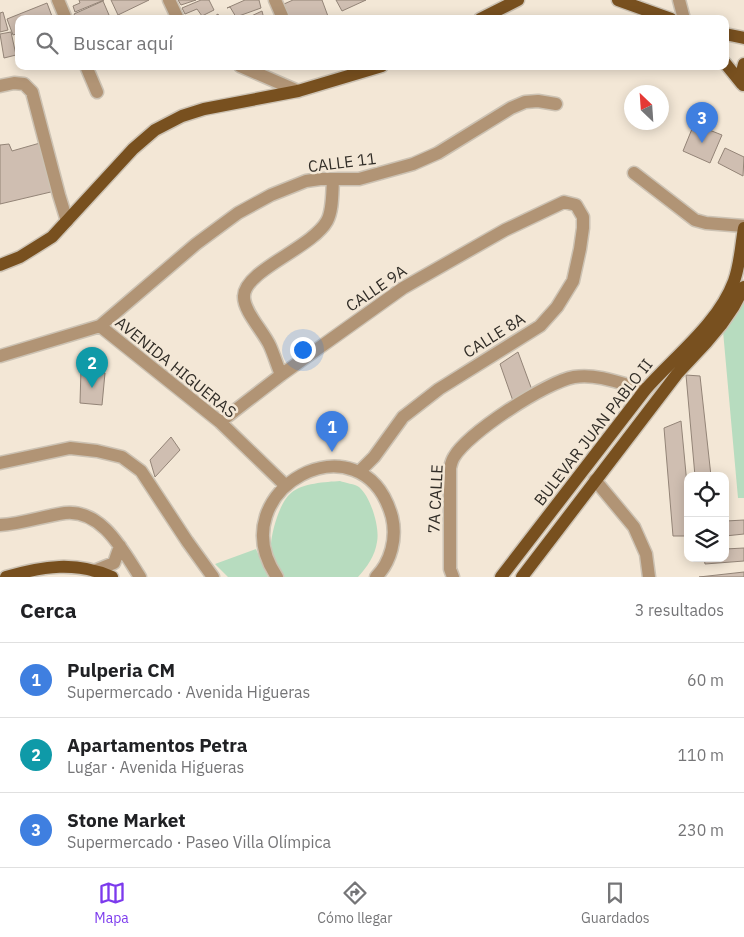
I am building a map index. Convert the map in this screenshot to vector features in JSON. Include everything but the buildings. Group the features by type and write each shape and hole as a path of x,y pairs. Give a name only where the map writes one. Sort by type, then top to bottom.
{"main road":[{"path":"488,15 518,0"},
{"path":"618,0 660,15"},
{"path":"729,35 744,38"},
{"path":"743,86 741,75 744,64"},
{"path":"729,68 743,86"},
{"path":"0,265 20,257 52,237 133,149 155,130 182,116 204,109 298,91 369,70"},
{"name":"BULEVAR JUAN PABLO II","path":"501,577 645,390 665,367 698,336 724,300 734,280 744,227"},
{"name":"BULEVAR JUAN PABLO II","path":"522,577 676,374 721,325 744,287"},
{"path":"6,577 54,566 69,566 112,577"}],"street":[{"path":"58,0 64,15"},
{"path":"170,0 176,15"},
{"path":"275,0 282,15"},
{"path":"679,0 683,15"},
{"path":"88,70 96,92"},
{"path":"249,70 298,91"},
{"path":"0,86 14,83 24,84 32,92 67,221"},
{"name":"CALLE 11","path":"100,326 196,244 238,212 271,195 306,181 359,179 413,164 438,153 524,102 538,101 556,104"},
{"path":"634,173 695,220 744,227"},
{"path":"281,375 270,345 246,306 244,296 246,287 253,277 309,240 323,227 330,212 333,180"},
{"name":"CALLE 9A","path":"220,422 281,375 403,288 505,230 564,202"},
{"name":"CALLE 8A","path":"359,472 374,457 403,417 439,389 540,326 557,307 572,281 583,228 583,217 576,205 564,202"},
{"name":"AVENIDA HIGUERAS","path":"0,356 100,326 220,422 286,485"},
{"name":"7A CALLE","path":"453,577 450,569 450,468 452,459 460,449 490,423 520,403 554,384 574,377 592,376 645,390"},
{"path":"0,463 70,448 97,451 122,457 141,471 187,542 213,577"},
{"path":"277,577 270,566 264,545 264,523 272,503 286,485 305,472 328,467 342,467 359,472 374,484 388,503 394,526 392,549 382,571 376,577"},
{"path":"595,480 634,527 646,554 649,577"},
{"path":"0,525 76,513 90,517 106,530 120,546 140,577"},
{"path":"94,571 114,563 120,546"}],"green space":[{"path":"744,292 744,498 738,498 723,331"},
{"path":"340,481 359,487 371,505 378,536 370,561 358,577 283,577 275,561 271,544 275,524 283,503 291,493 301,487"},
{"path":"256,549 268,577 228,577 215,564"}],"place":[{"name":"Stone Market","path":"702,143"},
{"name":"Apartamentos Petra","path":"92,388"},
{"name":"Pulperia CM","path":"332,452"}]}
